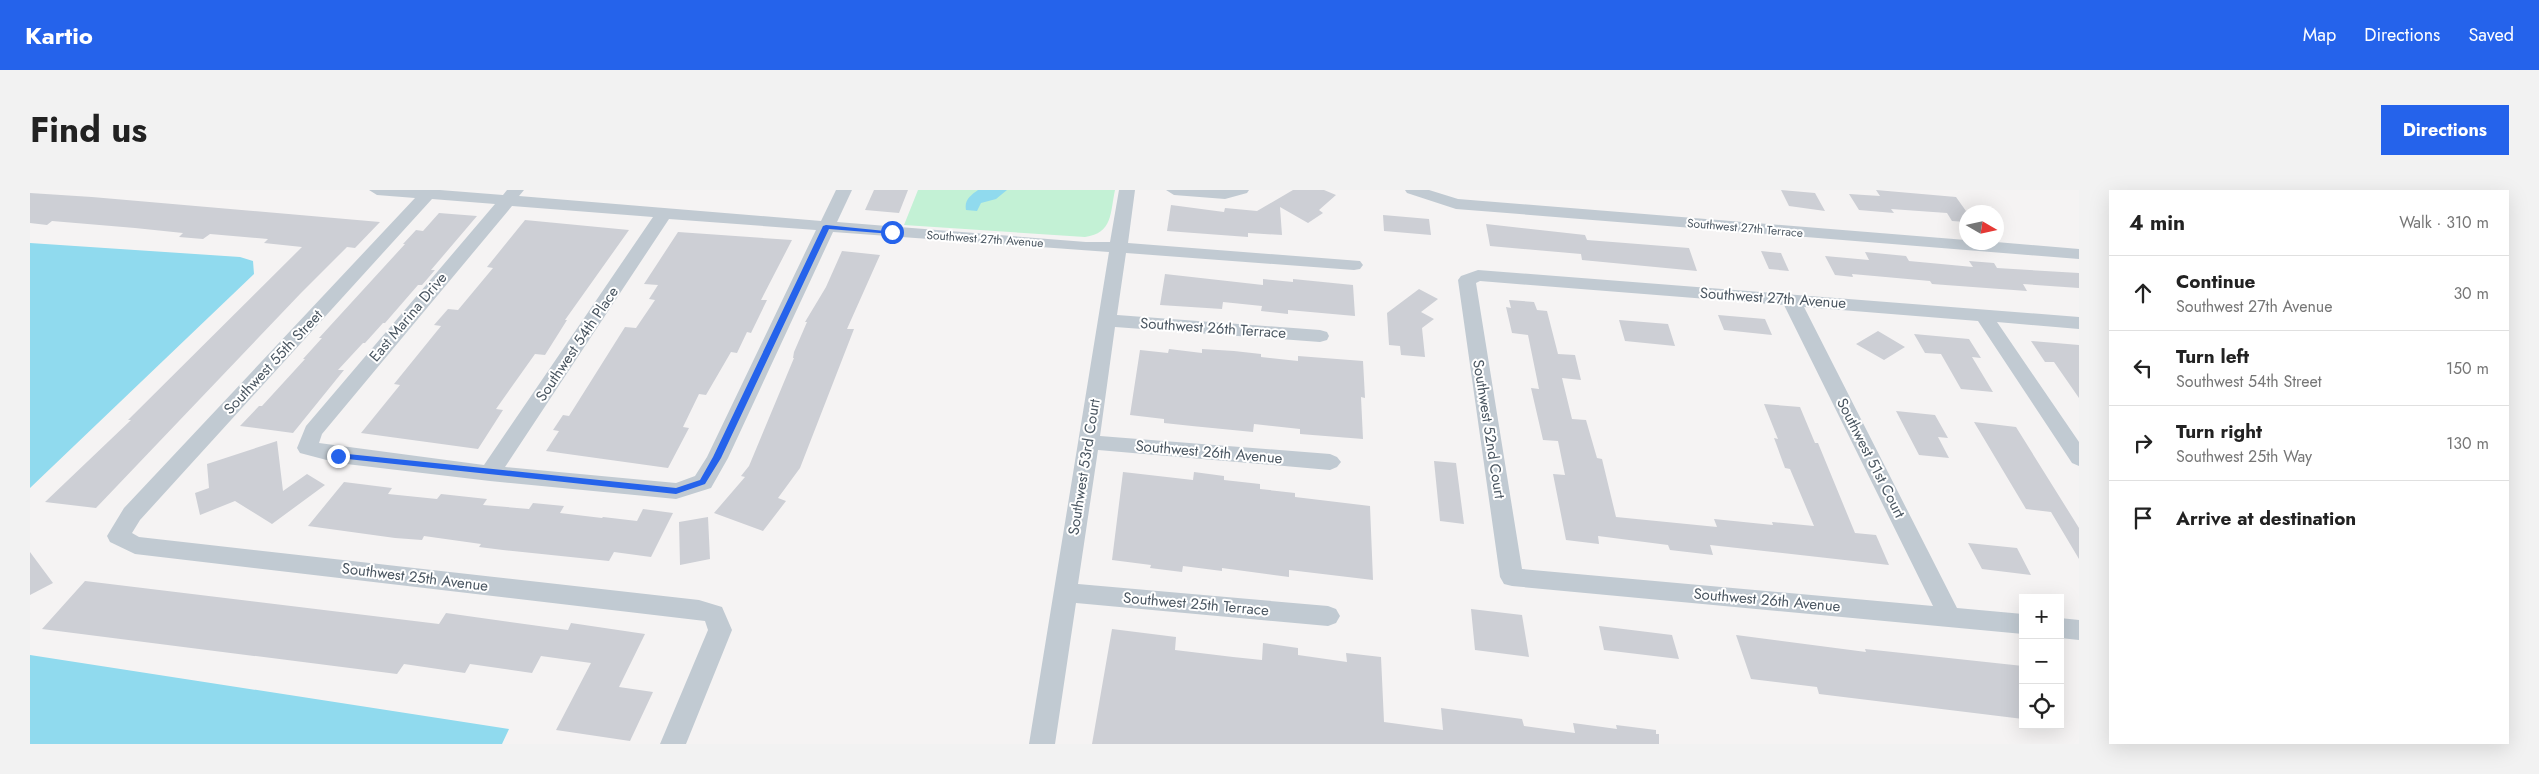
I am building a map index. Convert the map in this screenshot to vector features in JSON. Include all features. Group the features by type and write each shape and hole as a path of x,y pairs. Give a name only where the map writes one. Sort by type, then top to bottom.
{"street":[{"name":"Southwest 27th Avenue","path":"377,190 512,195 664,214 1086,247 1117,247 1354,265"},
{"path":"490,473 676,491 702,482 717,458 844,190"},
{"name":"Southwest 53rd Court","path":"1042,744 1127,190"},
{"path":"1174,190 1225,194 1241,190"},
{"name":"Southwest 27th Terrace","path":"1413,190 1454,197 2079,254"},
{"name":"Southwest 55th Street","path":"118,536 132,514 430,192"},
{"name":"East Marina Drive","path":"490,473 338,456 307,448 313,430 512,195"},
{"name":"Southwest 54th Place","path":"490,473 664,214"},
{"name":"Southwest 27th Avenue","path":"1467,280 1478,275 2079,324"},
{"name":"Southwest 52nd Court","path":"1467,280 1512,577"},
{"name":"Southwest 51st Court","path":"1791,300 1950,617"},
{"path":"1983,315 2079,458"},
{"name":"Southwest 26th Terrace","path":"1106,320 1320,336"},
{"name":"Southwest 26th Avenue","path":"1088,442 1330,462"},
{"name":"Southwest 25th Avenue","path":"118,536 135,545 699,610 714,614 720,630 673,744"},
{"name":"Southwest 26th Avenue","path":"1512,577 2019,624"},
{"name":"Southwest 25th Terrace","path":"1064,592 1328,616"},
{"path":"2064,628 2079,630"}],"green space":[{"path":"918,190 1115,190 1109,221 1101,231 1085,237 904,225"}],"water":[{"path":"978,190 1007,190 996,199 981,203 977,211 966,210 967,201"},
{"path":"30,243 240,257 253,261 254,274 30,488"},
{"path":"30,655 509,729 502,744 30,744"}],"building":[{"path":"874,190 908,190 899,213 865,210"},
{"path":"1293,190 1324,190 1336,195 1319,210 1323,213 1308,223 1280,207 1282,235 1248,233 1248,237 1167,231 1171,205 1224,212 1225,208 1257,211"},
{"path":"1781,190 1815,193 1825,211 1789,206"},
{"path":"1876,190 1956,197 1962,205 1959,205 1959,222 1952,221 1947,213 1891,209 1894,213 1859,210 1849,194 1880,196"},
{"path":"30,193 380,222 355,248 347,247 301,293 96,508 45,502 131,420 128,420 302,247 264,243 268,239 210,234 203,239 179,237 183,233 135,228 52,221 47,225 30,223"},
{"path":"439,213 477,216 431,270 435,270 422,285 418,285 385,323 338,370 344,370 293,433 240,426 259,406 262,406 305,359 303,359 322,338 319,338 416,230 423,231"},
{"path":"1383,215 1429,219 1431,235 1384,231"},
{"path":"525,220 629,230 565,320 567,320 545,355 535,354 496,409 503,410 478,449 361,433 400,385 394,384 441,326 434,325 448,309 458,310 493,268 487,267"},
{"path":"1486,224 1585,235 1587,240 1689,248 1697,271 1582,260 1581,254 1490,246"},
{"path":"678,232 792,240 761,300 767,300 751,333 747,332 737,353 731,352 706,395 699,394 683,427 689,428 668,468 546,451 559,431 553,430 563,415 569,416 625,327 636,328 655,300 649,299 658,285 644,284"},
{"path":"842,251 880,255 847,329 854,329 800,468 778,498 786,501 763,531 714,513 745,477 741,476 749,466 794,358 794,352 807,322 805,322 826,287"},
{"path":"1761,251 1781,253 1789,271 1769,269"},
{"path":"1865,252 1906,256 1909,261 1973,267 1969,261 1994,263 1997,268 2079,273 2079,288 2023,284 2027,291 1932,284 1930,281 1852,274 1853,277 1835,275 1825,256 1869,260"},
{"path":"1165,274 1263,285 1263,279 1293,282 1293,279 1353,285 1355,316 1288,310 1288,314 1261,311 1262,306 1223,302 1222,309 1160,305"},
{"path":"1419,289 1438,299 1421,312 1434,319 1422,328 1425,357 1401,355 1400,346 1389,345 1387,313"},
{"path":"1509,300 1534,302 1537,310 1547,311 1558,354 1575,355 1581,380 1562,378 1572,419 1586,420 1597,458 1602,459 1616,517 1717,527 1714,519 1773,525 1772,522 1814,526 1790,469 1785,468 1774,438 1778,439 1764,404 1800,407 1815,443 1818,443 1855,533 1876,535 1889,565 1710,545 1713,555 1670,550 1668,545 1598,536 1599,544 1566,540 1553,474 1565,475 1558,441 1543,440 1531,388 1539,389 1528,335 1512,333 1506,307 1511,308"},
{"path":"1718,315 1765,319 1772,335 1724,330"},
{"path":"1619,320 1668,324 1675,346 1625,341"},
{"path":"1878,331 1905,347 1884,360 1856,344"},
{"path":"1914,334 1969,339 1981,358 1972,357 1993,392 1961,389 1941,354 1925,353"},
{"path":"2031,341 2079,345 2079,398 2054,362 2045,362"},
{"path":"1169,349 1202,353 1202,349 1234,351 1261,354 1261,357 1298,361 1298,356 1363,361 1365,398 1361,397 1363,439 1300,434 1300,429 1254,424 1253,432 1192,426 1164,423 1164,419 1130,415 1140,350 1168,353"},
{"path":"1896,411 1935,415 1948,438 1938,437 1949,458 1919,455"},
{"path":"1974,422 2016,427 2079,528 2079,559 2051,512 2026,509"},
{"path":"277,441 283,491 307,474 325,485 272,524 235,501 200,515 195,493 209,488 207,464"},
{"path":"1434,461 1456,463 1464,524 1440,521"},
{"path":"1123,472 1193,480 1194,472 1224,476 1224,480 1260,484 1260,489 1295,493 1295,497 1370,506 1373,580 1289,570 1289,577 1222,568 1222,571 1183,566 1182,572 1150,568 1151,565 1112,560"},
{"path":"344,482 392,488 388,494 437,499 441,494 487,499 483,505 529,509 533,503 564,506 560,513 602,518 637,521 643,509 673,513 651,557 614,552 609,561 479,547 481,544 424,536 422,540 395,538 308,526"},
{"path":"708,517 710,559 680,565 679,522"},
{"path":"1968,543 2017,548 2031,575 1982,569"},
{"path":"30,552 53,583 30,595"},
{"path":"85,581 439,624 446,613 568,630 571,623 645,634 619,687 653,692 630,741 556,730 591,663 541,656 532,673 470,664 465,673 404,664 397,674 42,629"},
{"path":"1471,609 1522,615 1529,657 1475,650"},
{"path":"1599,626 1672,635 1679,659 1604,650"},
{"path":"1112,629 1176,637 1175,650 1233,657 1262,660 1263,643 1298,648 1298,655 1347,662 1346,653 1381,657 1384,722 1443,730 1441,708 1522,719 1524,726 1575,733 1573,723 1617,729 1616,725 1656,730 1656,734 1659,734 1659,744 1092,744"},
{"path":"1736,635 1866,652 1865,649 2019,666 2019,719 1819,694 1817,687 1751,679"}],"route":[{"path":"338,456 676,491 702,482 717,458 826,226 892,232"}]}
